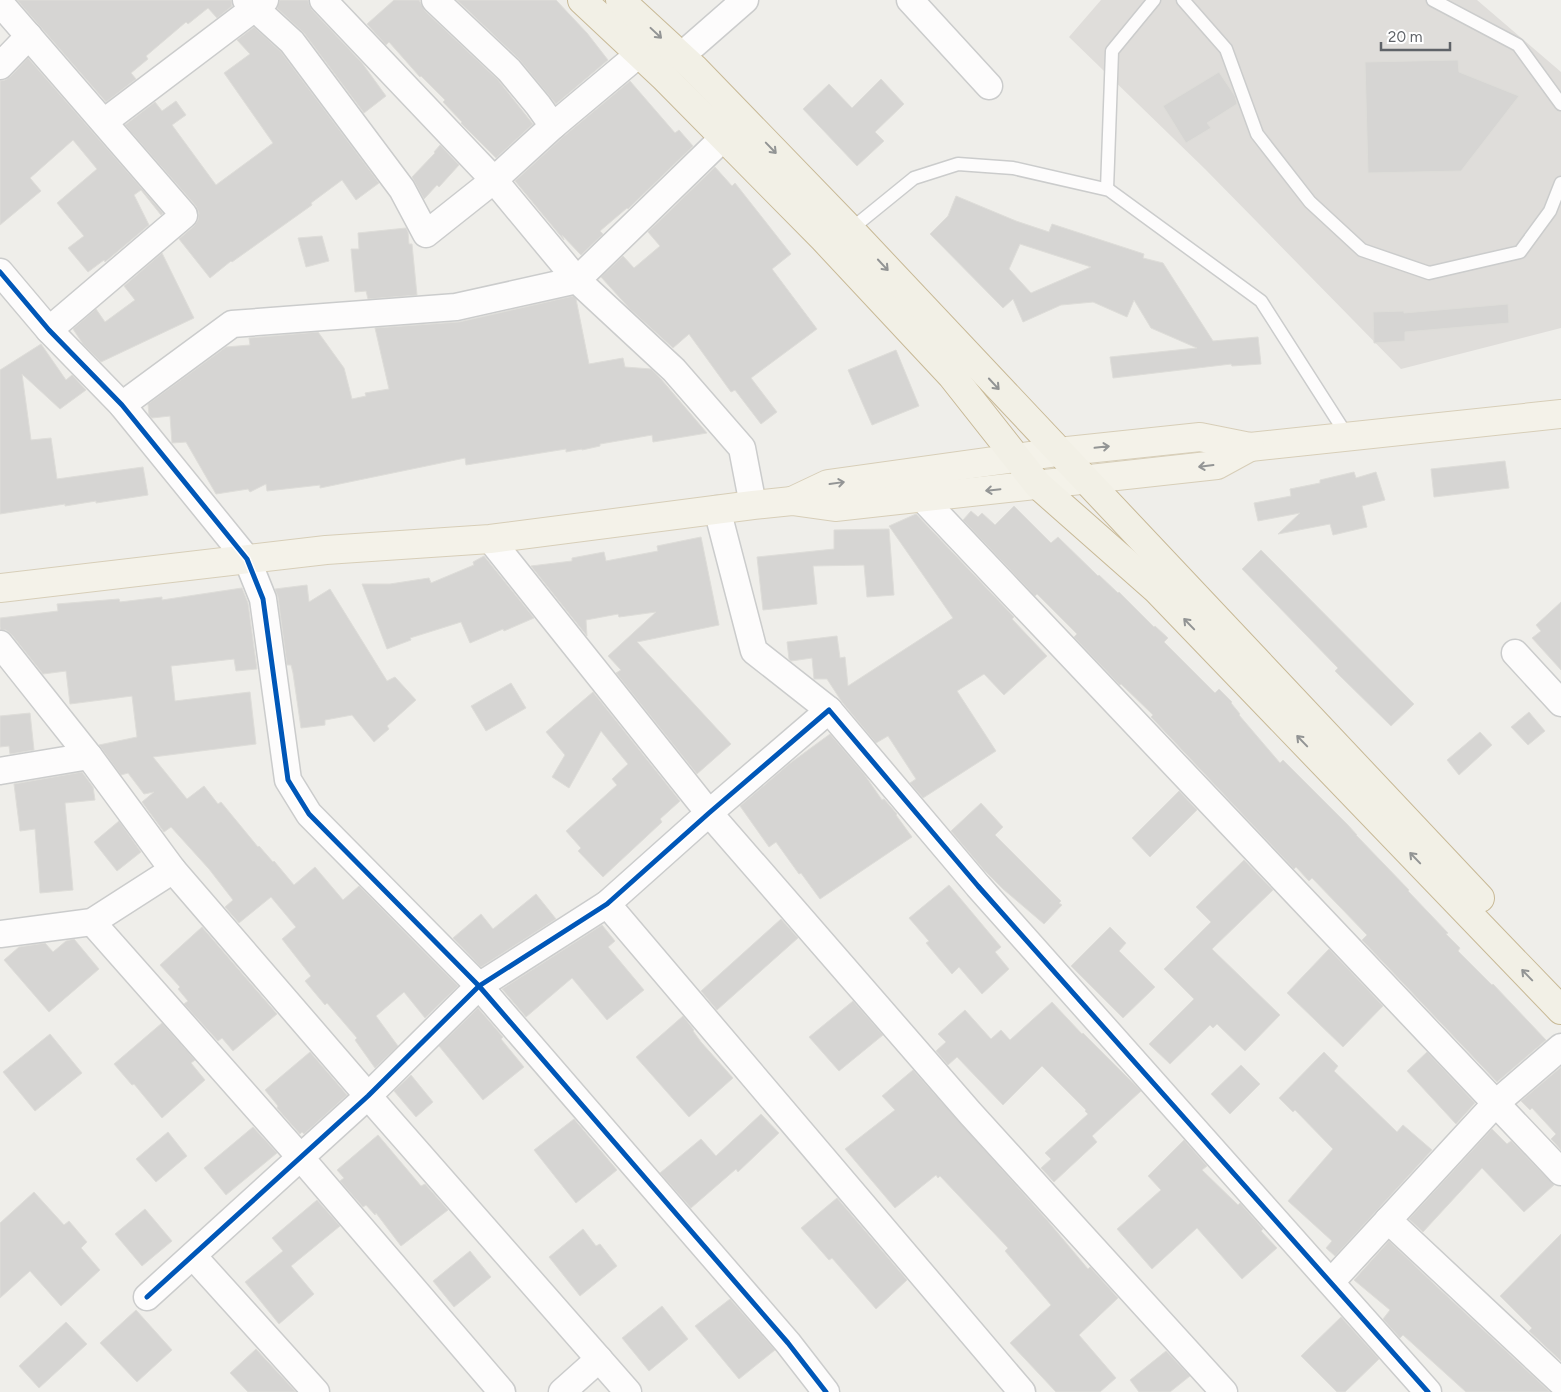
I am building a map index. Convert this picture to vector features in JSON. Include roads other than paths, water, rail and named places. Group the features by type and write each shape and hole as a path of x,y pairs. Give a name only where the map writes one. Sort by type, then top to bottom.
{"highway":[{"path":"582,0 639,54 824,239 945,369 1038,485 1157,590 1561,1010"},
{"path":"620,0 681,56 850,230 1561,984"}],"main road":[{"path":"792,501 828,484 1058,452 1200,437 1250,447 1561,414"},
{"path":"0,588 326,550 490,539 792,501 835,507 1085,480 1217,465 1250,447"}],"street":[{"path":"323,0 494,180 576,280 674,370 742,448 753,505"},
{"path":"435,0 509,70 553,126"},
{"path":"681,56 746,0"},
{"path":"910,0 989,86"},
{"path":"0,3 184,215 50,330"},
{"path":"104,122 255,3 292,42 402,189 426,234 494,180 553,126 639,54"},
{"path":"0,66 29,36"},
{"path":"122,405 232,324 456,307 576,280 723,138"},
{"path":"0,272 50,330 122,405 248,559 263,599 288,780 309,814 478,986 788,1343 826,1392"},
{"path":"922,498 1561,1172"},
{"path":"717,510 754,651 829,710 978,886 1428,1392"},
{"path":"490,539 709,813 970,1114 1224,1392"},
{"path":"0,644 89,756 173,870 368,1096 628,1392"},
{"path":"1515,653 1561,703"},
{"path":"147,1297 368,1096 478,986 607,904 829,710"},
{"path":"0,770 89,756"},
{"path":"0,934 92,922 173,870"},
{"path":"607,904 1022,1392"},
{"path":"92,922 301,1158 502,1392"},
{"path":"1331,1282 1496,1103 1561,1047"},
{"path":"1388,1220 1561,1382"},
{"path":"193,1256 316,1392"},
{"path":"562,1392 599,1359"}],"lane":[{"path":"1107,190 1112,51 1154,0"},
{"path":"1183,0 1226,49 1257,134 1310,202 1362,250 1429,273 1520,252 1550,211 1561,183"},
{"path":"1433,0 1518,45 1561,104"},
{"path":"850,230 914,178 958,164 1013,168 1107,190 1261,301 1348,437"}]}
